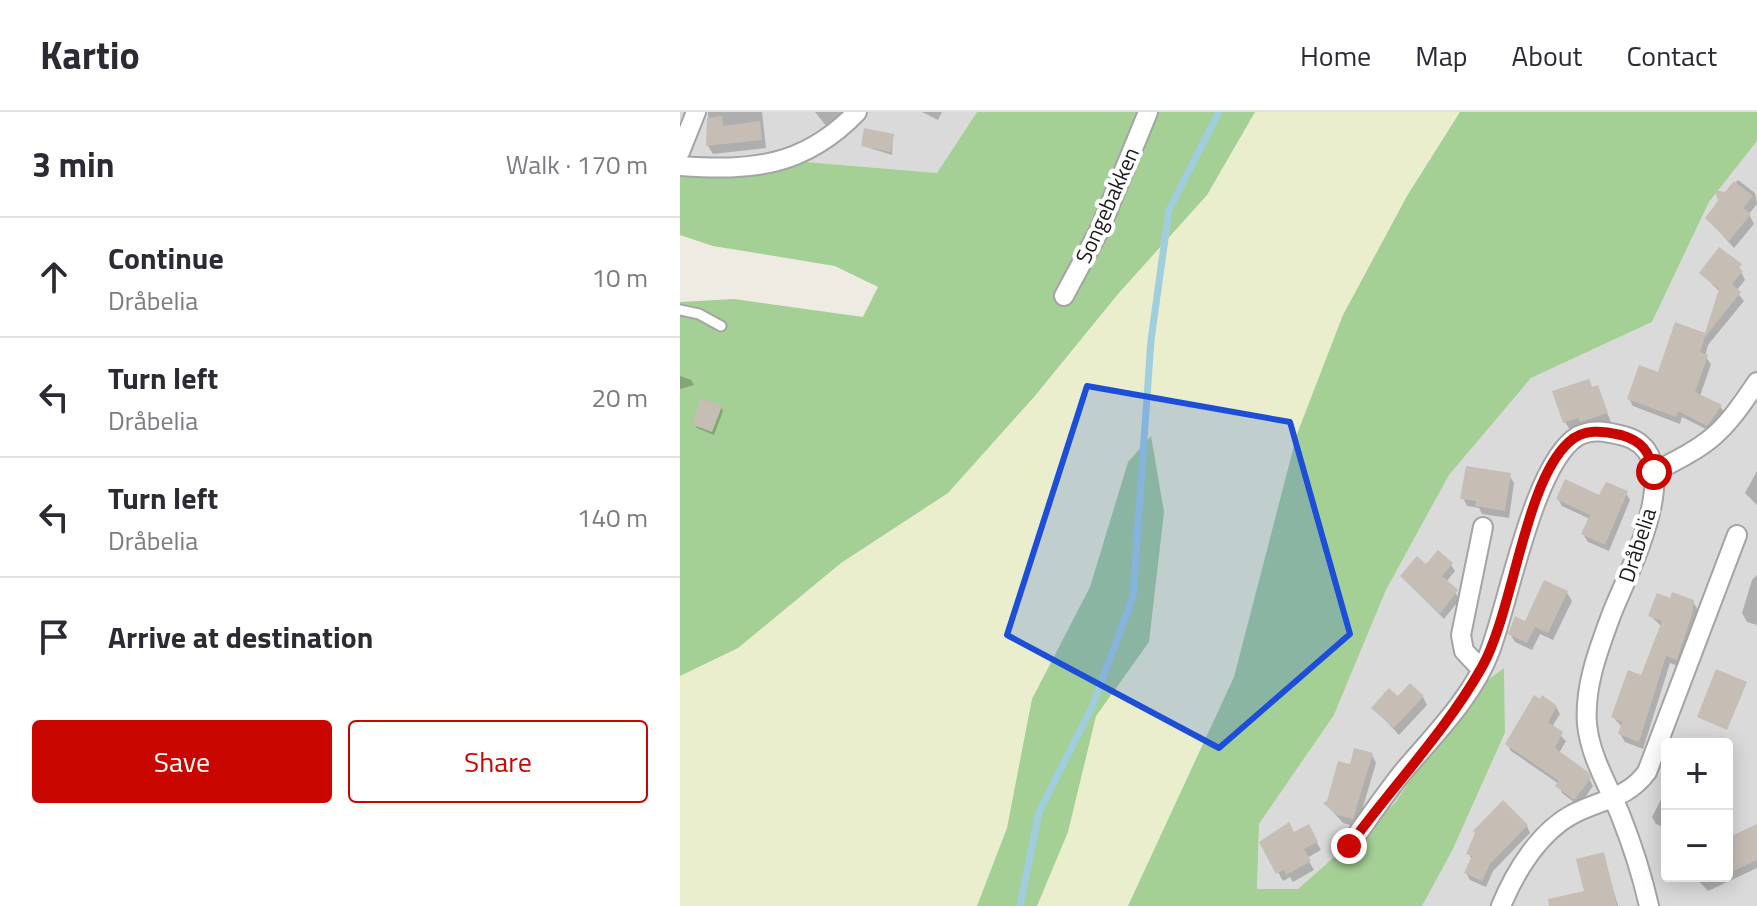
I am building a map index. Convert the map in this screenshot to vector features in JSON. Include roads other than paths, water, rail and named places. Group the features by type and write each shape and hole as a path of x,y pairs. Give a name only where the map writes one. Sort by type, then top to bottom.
{"street":[{"path":"680,152 696,112"},
{"path":"680,166 739,170 780,162 803,152 857,112"},
{"name":"Songebakken","path":"1064,296 1100,229 1148,112"},
{"path":"1349,846 1462,699 1481,669 1489,654 1539,495 1553,465 1569,442 1583,433 1603,430 1633,438 1644,446 1654,472 1705,447 1720,434 1757,382"},
{"name":"Dråbelia","path":"1649,906 1641,873 1591,739 1588,694 1613,611 1647,526 1654,472"},
{"path":"1481,669 1464,651 1461,635 1483,527"},
{"path":"1501,906 1528,856 1542,840 1572,815 1613,800 1636,787 1657,752 1737,535"}],"lane":[{"path":"680,310 699,314 721,326"}],"waterway":[{"path":"1020,906 1039,812 1092,707 1133,597 1151,340 1169,210 1219,112"}]}
